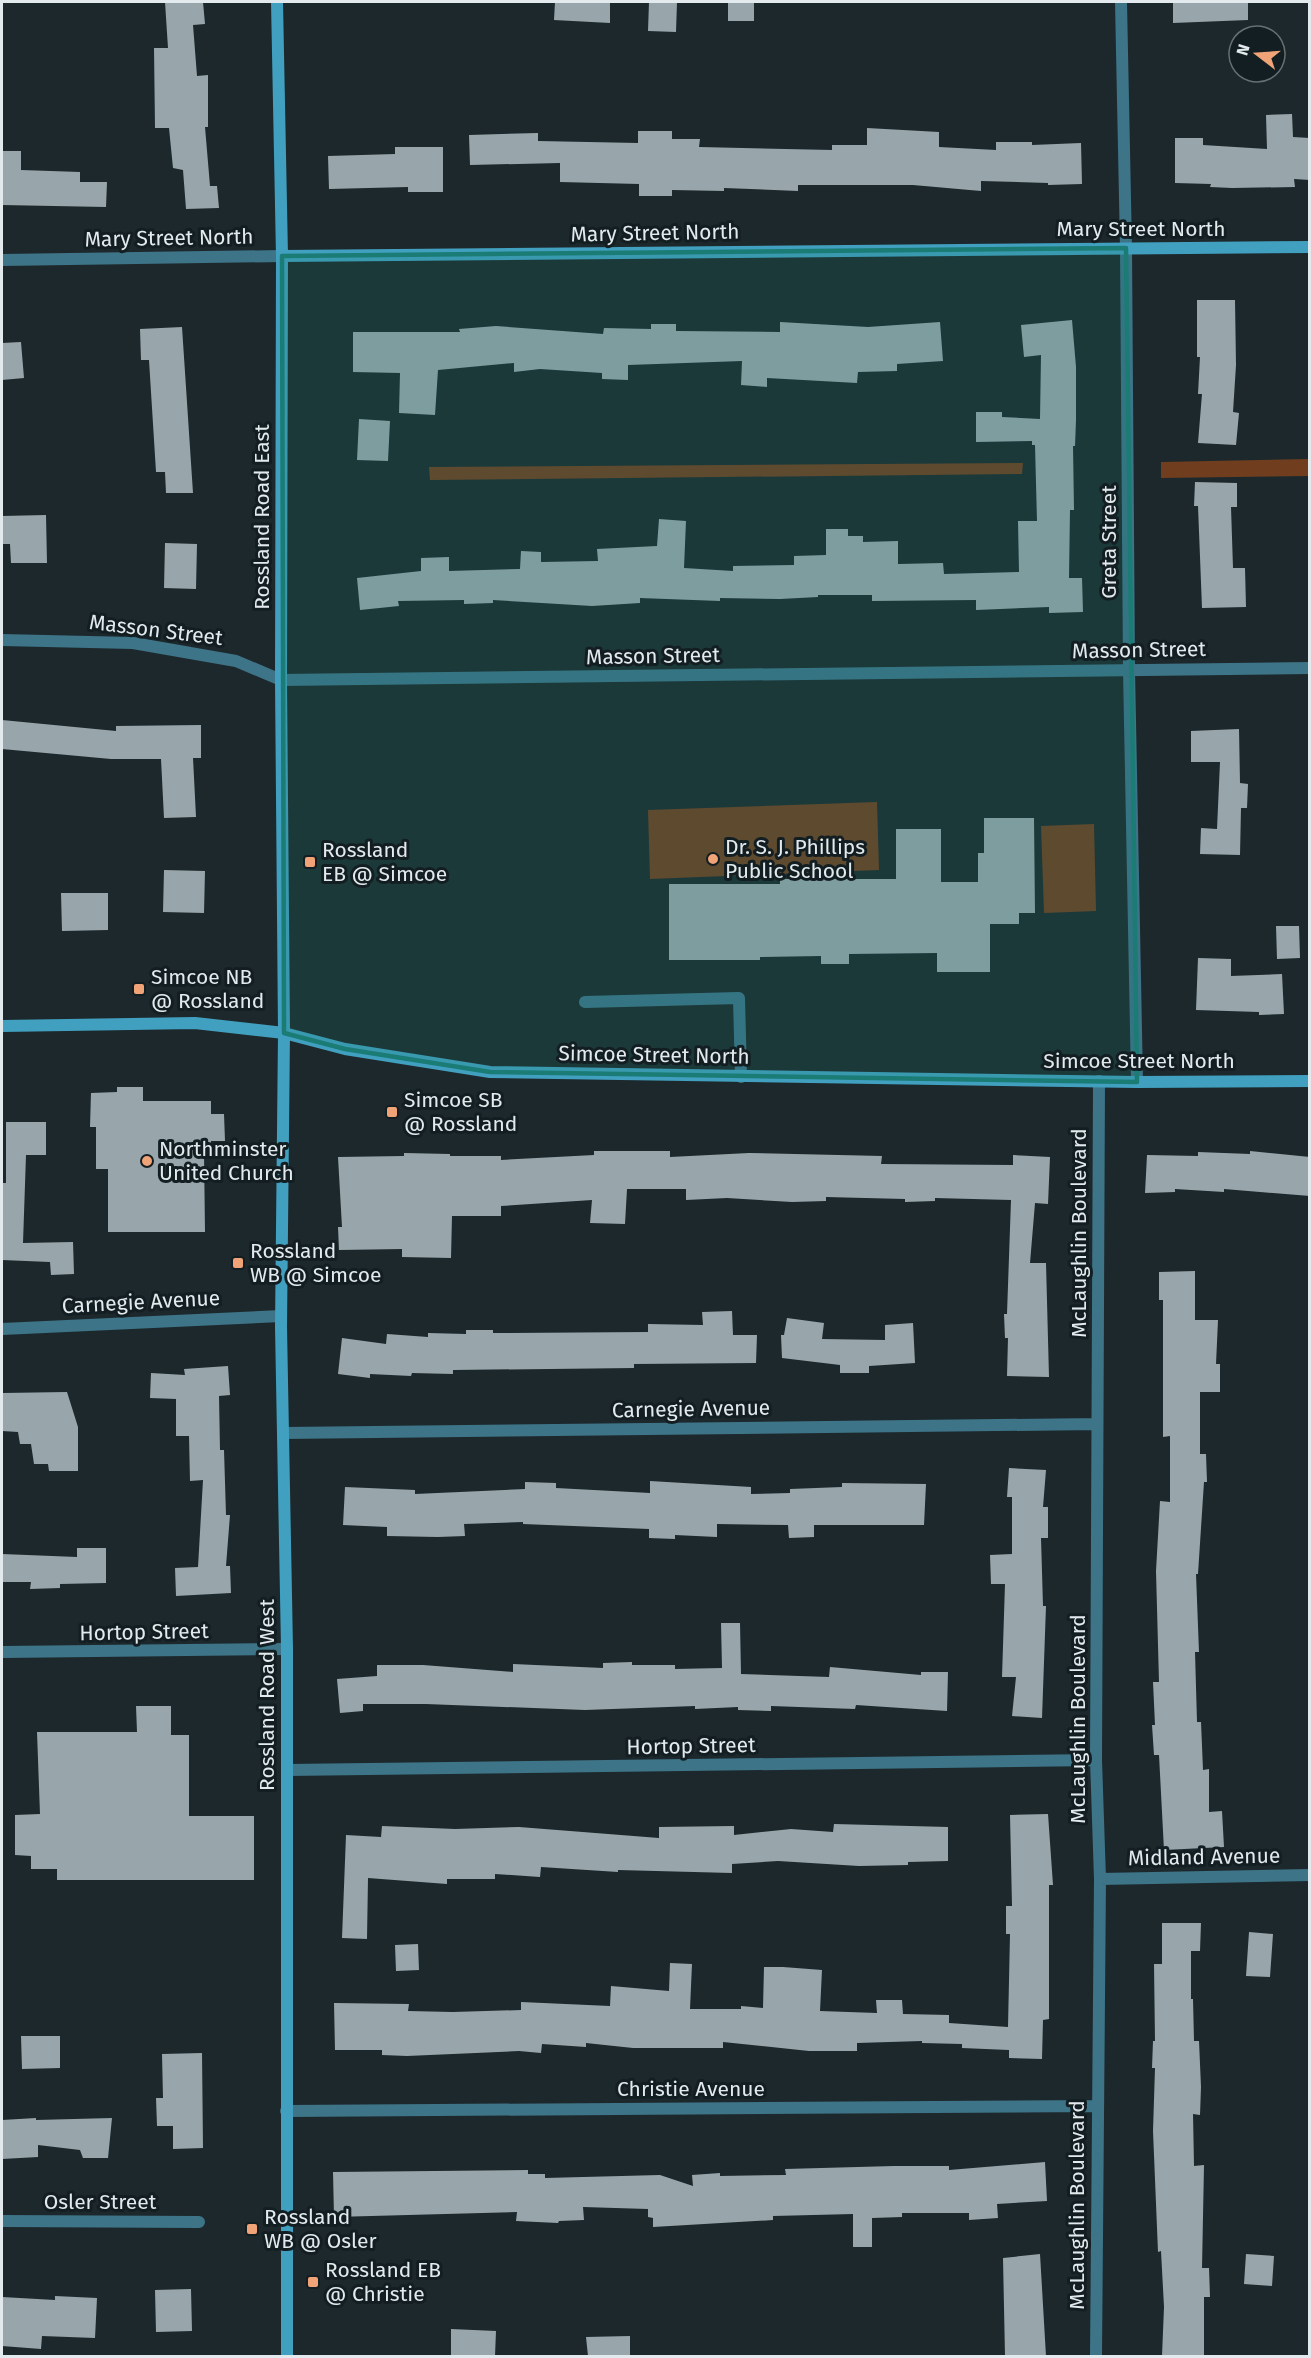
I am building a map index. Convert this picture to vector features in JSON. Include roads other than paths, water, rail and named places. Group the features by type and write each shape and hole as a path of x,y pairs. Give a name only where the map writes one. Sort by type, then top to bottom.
{"main road":[{"name":"Rossland Road East","path":"277,2 282,256 281,680 284,1033"},
{"name":"Mary Street North","path":"282,256 1310,247"},
{"name":"Simcoe Street North","path":"2,1026 195,1023 284,1033 345,1049 490,1072 1137,1082 1310,1081"},
{"name":"Rossland Road West","path":"284,1033 281,1316 287,1649 287,2356"}],"street":[{"name":"Greta Street","path":"1121,2 1126,248 1129,670 1137,1082"},
{"name":"Mary Street North","path":"2,260 282,256"},
{"name":"Masson Street","path":"2,640 133,643 236,661 281,680 1310,668"},
{"path":"585,1002 739,998 741,1077"},
{"name":"McLaughlin Boulevard","path":"1096,2356 1096,2106 1100,1879 1096,1760 1099,1081"},
{"name":"Carnegie Avenue","path":"2,1329 281,1316"},
{"name":"Carnegie Avenue","path":"284,1433 1097,1424"},
{"name":"Hortop Street","path":"2,1652 287,1649"},
{"name":"Hortop Street","path":"287,1770 1096,1760"},
{"name":"Midland Avenue","path":"1100,1879 1310,1875"},
{"name":"Christie Avenue","path":"286,2111 1096,2106"},
{"name":"Osler Street","path":"2,2221 199,2222"}],"place":[{"name":"Dr. S. J. Phillips Public School","path":"713,859"},
{"name":"Rossland EB @ Simcoe","path":"310,862"},
{"name":"Simcoe NB @ Rossland","path":"139,989"},
{"name":"Simcoe SB @ Rossland","path":"392,1112"},
{"name":"Northminster United Church","path":"147,1161"},
{"name":"Rossland WB @ Simcoe","path":"238,1263"},
{"name":"Rossland WB @ Osler","path":"252,2229"},
{"name":"Rossland EB @ Christie","path":"313,2282"}]}
